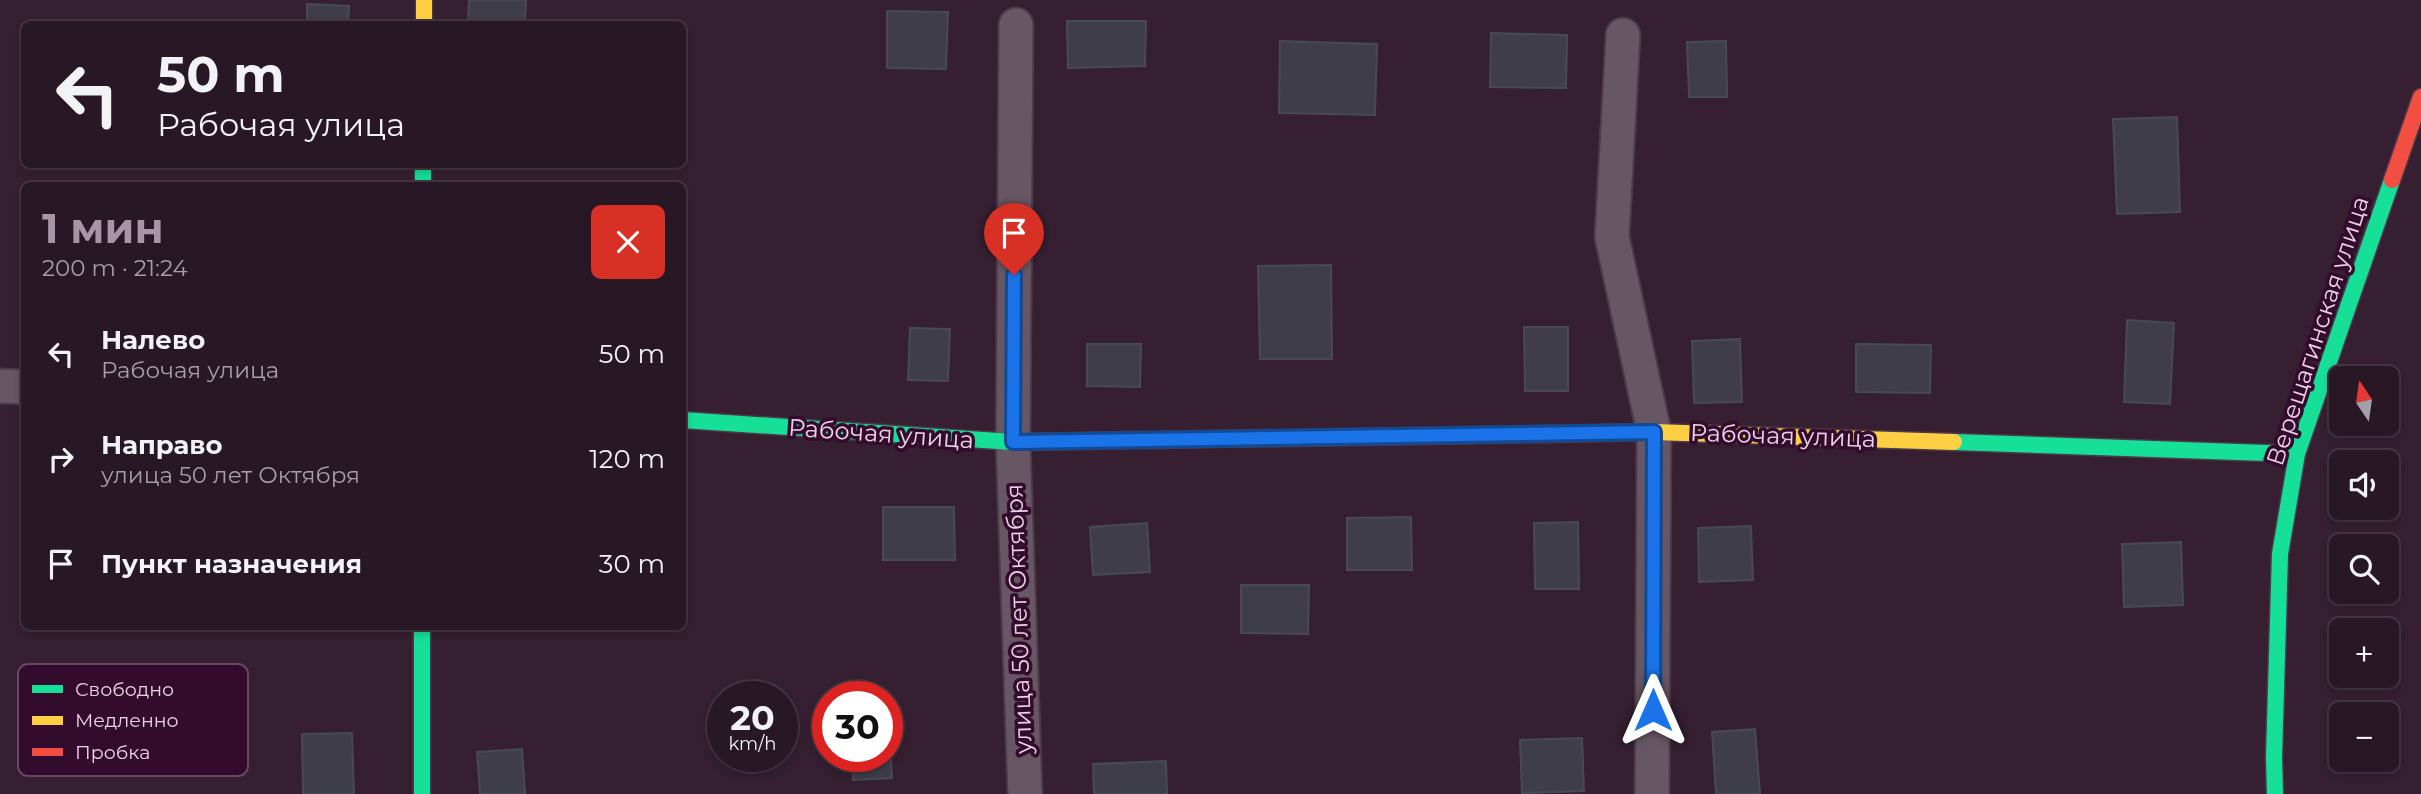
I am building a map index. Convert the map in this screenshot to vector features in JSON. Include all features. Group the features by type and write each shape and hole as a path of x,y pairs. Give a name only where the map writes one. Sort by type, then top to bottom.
{"street":[{"path":"424,0 424,21"},
{"name":"улица 50 лет Октября","path":"1016,24 1013,442 1025,794"},
{"path":"1623,35 1612,237 1654,432 1652,794"},
{"name":"Верещагинская улица","path":"2276,794 2274,757 2280,554 2297,454 2421,97"},
{"path":"0,386 21,387"},
{"name":"Рабочая улица","path":"686,420 1013,442 1654,432 2297,454"},
{"path":"422,630 422,794"}],"building":[{"path":"469,0 526,0 525,21 468,21"},
{"path":"307,4 349,6 348,21 307,21"},
{"path":"887,11 948,12 946,69 887,68"},
{"path":"1067,21 1146,21 1145,66 1068,68"},
{"path":"1491,33 1567,35 1566,88 1490,87"},
{"path":"1280,41 1377,44 1375,115 1279,113"},
{"path":"1726,41 1727,97 1689,97 1687,42"},
{"path":"2177,117 2180,212 2117,214 2113,119"},
{"path":"1331,265 1332,359 1260,359 1258,266"},
{"path":"2127,320 2174,323 2170,404 2124,402"},
{"path":"1524,327 1568,327 1568,391 1525,391"},
{"path":"910,328 950,329 948,381 908,380"},
{"path":"1740,339 1742,402 1694,403 1692,341"},
{"path":"1087,344 1141,344 1140,387 1087,386"},
{"path":"1856,344 1931,345 1930,393 1856,392"},
{"path":"883,507 954,507 955,560 883,560"},
{"path":"1411,517 1412,570 1347,570 1347,518"},
{"path":"1578,522 1579,589 1535,589 1534,523"},
{"path":"1147,523 1150,572 1093,575 1090,527"},
{"path":"1751,526 1753,580 1699,582 1698,528"},
{"path":"2181,542 2183,605 2124,607 2122,544"},
{"path":"1241,585 1309,585 1308,634 1241,633"},
{"path":"1755,729 1760,794 1716,794 1712,732"},
{"path":"352,733 354,794 303,794 302,734"},
{"path":"1582,738 1584,791 1522,793 1520,740"},
{"path":"522,749 525,794 480,794 477,752"},
{"path":"1166,761 1167,794 1094,794 1093,764"},
{"path":"853,772 892,772 892,778 853,780"}],"traffic: fast":[{"path":"423,168 423,182"},
{"path":"2275,794 2280,554 2297,454 2392,180"},
{"path":"686,420 1013,442 1547,434"},
{"path":"1954,442 2297,454"},
{"path":"422,630 422,794"}],"traffic: slow":[{"path":"424,0 424,21"},
{"path":"1547,434 1654,432 1954,442"}],"traffic: jam":[{"path":"2392,180 2421,97"}],"route":[{"path":"1014,275 1013,442 1654,432 1653,710"}]}
